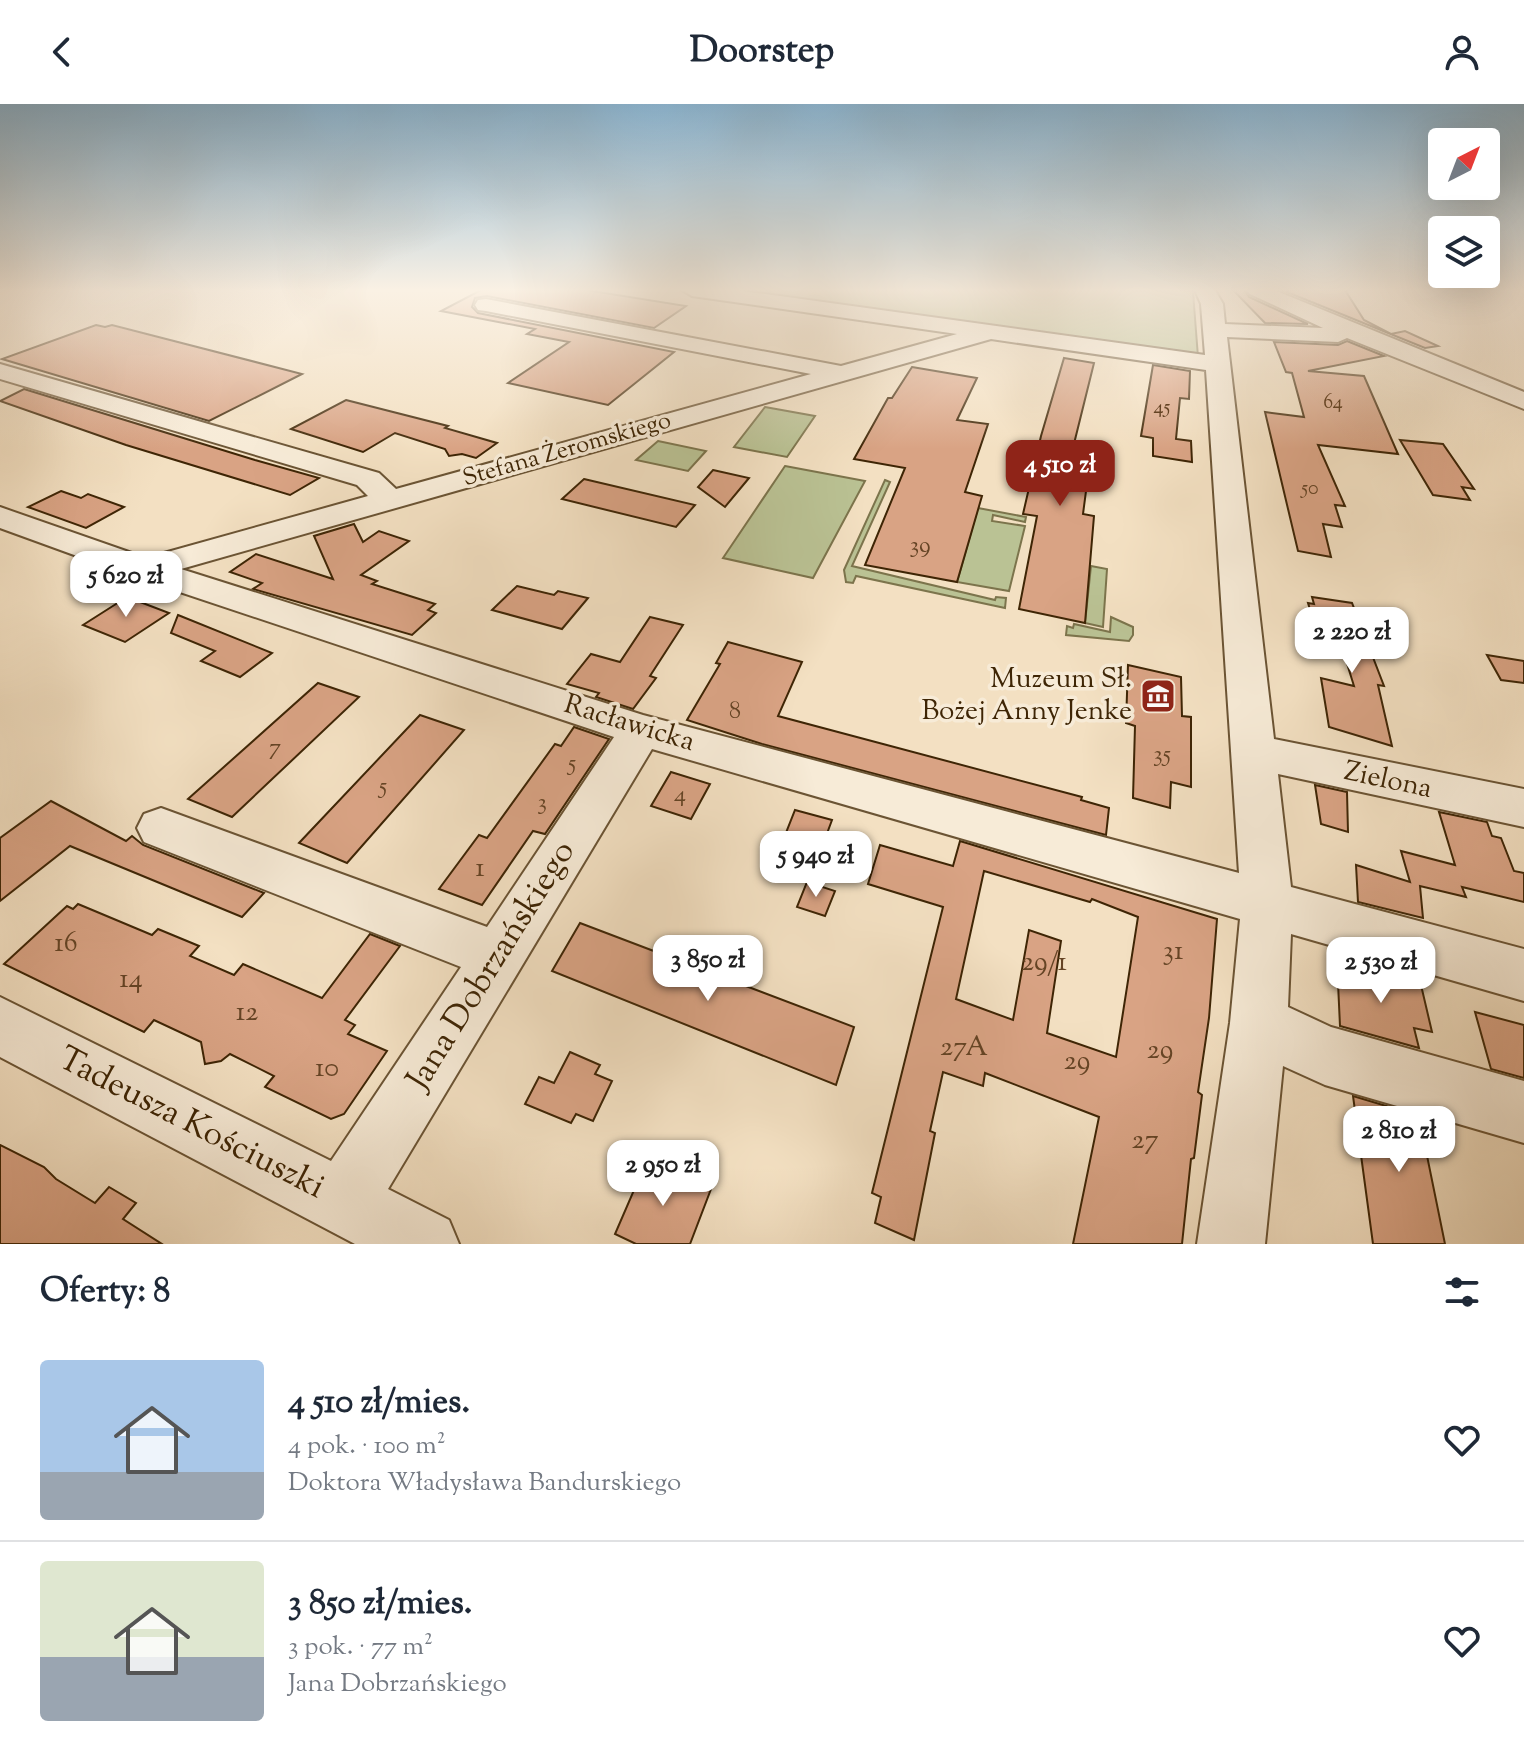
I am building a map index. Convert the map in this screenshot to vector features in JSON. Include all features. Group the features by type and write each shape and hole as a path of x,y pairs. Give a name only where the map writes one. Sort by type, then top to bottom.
{"street":[{"path":"687,343 839,372"},
{"name":"Stefana Żeromskiego","path":"144,569 948,343"},
{"path":"1159,343 1216,347 1266,343"},
{"path":"1217,343 1267,902 1259,1023 1231,1244"},
{"path":"1380,343 1476,379 1524,401"},
{"path":"0,371 368,479 390,500"},
{"name":"Racławicka","path":"0,517 144,569 641,730 1524,975"},
{"name":"Jana Dobrzańskiego","path":"343,1202 641,730"},
{"name":"Zielona","path":"1253,752 1524,808"},
{"path":"161,828 498,956"},
{"path":"1259,1023 1325,1055 1524,1112"},
{"name":"Tadeusza Kościuszki","path":"0,1026 425,1244"}],"green space":[{"path":"1098,343 1197,343 1198,357"},
{"path":"765,407 815,416 787,457 734,447"},
{"path":"658,441 706,451 688,471 636,460"},
{"path":"785,466 865,481 813,578 723,558"},
{"path":"885,480 890,482 852,566 995,600 996,597 1006,598 1005,608 856,576 853,583 846,582 844,570"},
{"path":"978,508 1026,517 1025,522 993,515 992,521 1025,526 1009,591 957,582"},
{"path":"1091,566 1107,569 1103,627 1085,623"},
{"path":"1111,617 1133,627 1129,641 1066,635 1067,626 1073,628 1074,624 1110,632"}],"building":[{"path":"46,343 183,343 302,374 209,421 2,359"},
{"path":"567,343 630,343 674,352 608,405 508,383"},
{"path":"1274,343 1352,343 1384,356 1308,371 1364,376 1398,454 1318,445 1345,506 1335,505 1342,527 1323,524 1331,557 1298,551 1265,412 1304,417 1292,373 1286,372"},
{"path":"1413,343 1438,346 1425,348"},
{"path":"1064,358 1094,363 1067,472 1088,476 1083,514 1094,516 1085,623 1019,609 1037,516 1023,514 1041,436"},
{"path":"1153,365 1190,371 1189,399 1180,398 1176,439 1191,441 1192,462 1153,456 1153,438 1141,436"},
{"path":"912,367 977,378 957,420 988,424 965,492 982,496 957,582 865,565 905,468 854,459 888,398 892,398"},
{"path":"24,389 319,478 290,495 126,445 0,401"},
{"path":"346,400 448,426 445,428 497,443 476,458 462,454 449,456 445,449 395,433 363,452 291,429"},
{"path":"1400,440 1443,444 1474,489 1462,487 1470,500 1433,495"},
{"path":"713,470 749,478 725,507 698,487"},
{"path":"584,479 695,505 676,527 562,499"},
{"path":"61,491 81,498 88,494 124,507 86,528 28,507"},
{"path":"354,524 363,542 379,531 409,541 361,575 377,581 372,584 435,604 428,610 436,613 412,635 253,589 262,583 230,572 256,554 333,579 314,536"},
{"path":"517,586 554,595 558,591 588,598 562,629 492,610"},
{"path":"127,597 169,613 125,642 83,625"},
{"path":"1312,597 1352,603 1384,686 1378,685 1392,746 1329,727 1321,678 1354,686 1339,638 1318,635 1308,603 1314,604"},
{"path":"178,615 272,653 240,677 201,661 215,651 171,633"},
{"path":"650,617 683,625 650,676 656,678 633,709 596,697 599,693 567,684 591,654 620,662"},
{"path":"728,642 802,662 778,716 1082,797 1081,800 1109,808 1106,835 762,744 687,720 720,664 716,663"},
{"path":"1487,655 1524,661 1524,683 1501,680"},
{"path":"1128,665 1181,677 1182,716 1191,717 1191,787 1171,782 1170,808 1133,798 1135,726 1126,723"},
{"path":"318,683 359,697 232,817 188,799"},
{"path":"420,715 464,730 347,863 299,843"},
{"path":"574,727 609,739 545,834 533,831 482,905 439,889 479,835 487,838 555,744 561,746"},
{"path":"671,772 710,784 691,819 651,806"},
{"path":"1315,785 1347,792 1348,832 1321,824"},
{"path":"51,801 126,841 132,836 143,845 264,893 242,917 70,846 0,901 0,838"},
{"path":"795,810 832,820 819,855 782,843"},
{"path":"1439,812 1487,822 1492,836 1501,838 1514,871 1524,873 1524,902 1462,887 1466,897 1420,886 1423,918 1358,902 1356,865 1410,882 1401,851 1455,865"},
{"path":"960,841 1217,919 1209,1018 1198,1092 1202,1095 1182,1244 1073,1244 1099,1117 985,1073 983,1086 943,1072 930,1131 935,1133 914,1240 875,1223 881,1197 872,1193 943,907 868,884 880,845 953,866","holes":["984,871 1090,902 1092,899 1138,917 1116,1057 1047,1033 1061,941 1029,930 1013,1020 956,999"]},
{"path":"807,882 835,891 825,916 797,907"},
{"path":"78,904 152,935 158,929 199,946 190,956 234,975 243,964 322,998 370,934 400,946 345,1020 355,1025 348,1034 387,1051 344,1114 331,1119 265,1087 274,1076 230,1054 221,1061 205,1064 201,1042 154,1020 144,1032 4,964 67,906 73,909"},
{"path":"580,923 854,1027 836,1085 552,971"},
{"path":"1337,961 1421,985 1432,1032 1414,1028 1419,1048 1340,1026"},
{"path":"1475,1012 1524,1025 1524,1078 1491,1069"},
{"path":"570,1052 600,1065 595,1074 612,1081 593,1121 576,1114 571,1123 525,1104 539,1077 554,1083"},
{"path":"1353,1096 1443,1123 1449,1149 1424,1141 1445,1244 1373,1244"},
{"path":"0,1145 44,1167 56,1179 95,1203 109,1187 136,1203 123,1219 162,1244 0,1244"},
{"path":"647,1160 711,1189 690,1244 636,1244 615,1234"}],"place":[{"name":"Muzeum Sł. Bożej Anny Jenke","path":"1158,696"}]}
